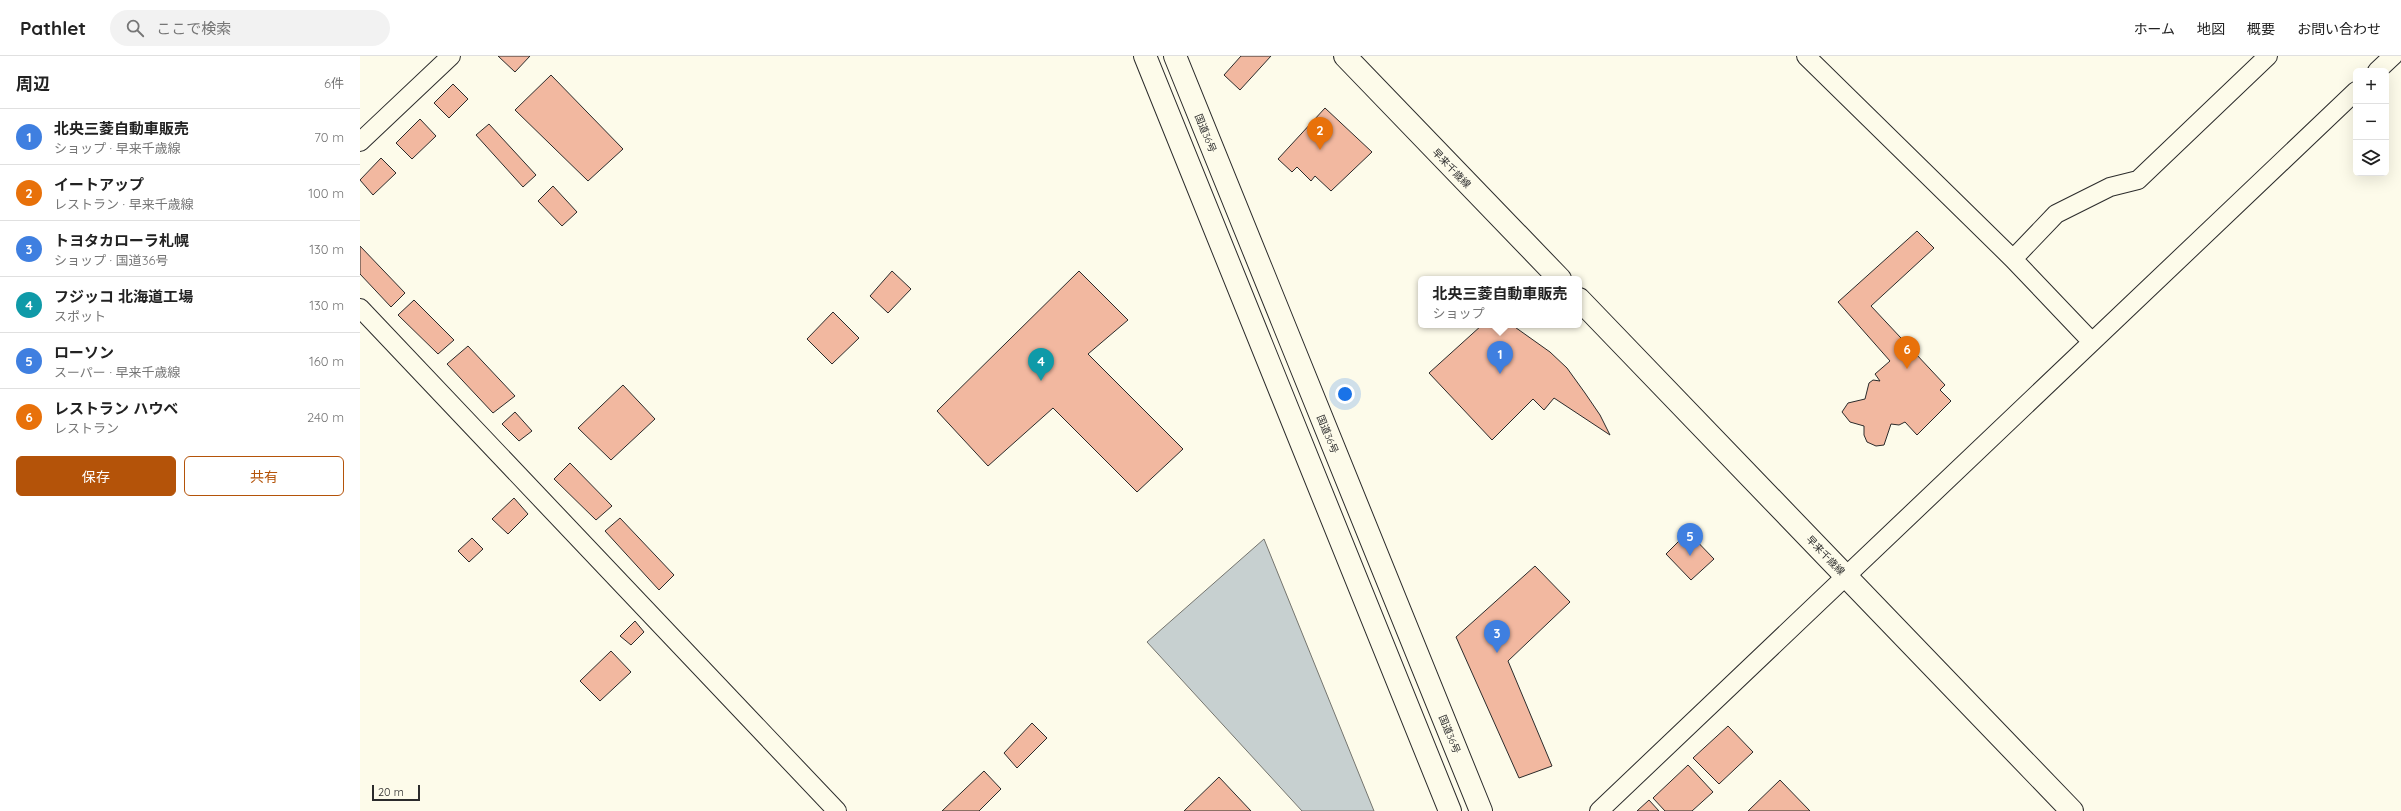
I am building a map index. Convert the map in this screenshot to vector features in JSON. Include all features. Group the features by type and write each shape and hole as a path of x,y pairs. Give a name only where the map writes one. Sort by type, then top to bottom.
{"main road":[{"path":"1145,56 1450,811"},
{"name":"国道36号","path":"1175,56 1481,811"},
{"name":"早来千歳線","path":"1345,56 1557,276"},
{"name":"早来千歳線","path":"1582,302 2072,811"}],"street":[{"path":"360,142 451,56"},
{"path":"1806,56 2013,259 2092,342"},
{"path":"2013,259 2056,214 2110,188 2138,180 2268,56"},
{"path":"2380,68 2393,56"},
{"path":"1598,811 2353,94"},
{"path":"360,308 837,811"}],"shaded area":[{"path":"1264,539 1374,811 1302,811 1147,642"}],"building":[{"path":"498,56 530,56 515,72"},
{"path":"1241,56 1271,56 1240,90 1224,75"},
{"path":"551,75 623,149 588,181 515,110"},
{"path":"453,84 468,99 449,118 434,103"},
{"path":"1325,108 1372,152 1331,191 1315,176 1311,181 1297,167 1292,172 1278,159"},
{"path":"420,119 436,136 412,159 396,143"},
{"path":"489,124 536,175 523,187 476,135"},
{"path":"381,158 396,173 373,195 360,180"},
{"path":"553,186 577,212 562,226 538,201"},
{"path":"1917,231 1934,248 1871,306 1945,385 1940,390 1951,401 1917,435 1905,422 1899,425 1891,424 1884,445 1876,446 1867,442 1864,435 1864,426 1850,422 1842,412 1848,403 1865,399 1869,383 1873,380 1880,381 1875,374 1890,361 1838,302"},
{"path":"360,246 405,293 391,307 360,274"},
{"path":"892,271 911,289 888,313 870,296"},
{"path":"1079,271 1128,320 1088,354 1183,449 1137,492 1053,408 988,466 937,411"},
{"path":"414,300 454,340 438,354 398,315"},
{"path":"833,312 859,338 832,364 807,339"},
{"path":"1479,328 1516,328 1550,352 1567,368 1600,415 1610,435 1554,398 1544,410 1533,399 1492,440 1429,373"},
{"path":"468,346 515,396 493,413 447,364"},
{"path":"623,385 655,419 611,460 578,428"},
{"path":"515,412 532,431 519,441 502,424"},
{"path":"570,463 612,506 596,520 554,479"},
{"path":"514,498 528,514 508,534 492,519"},
{"path":"620,518 674,575 659,590 605,531"},
{"path":"1688,532 1714,559 1691,580 1666,554"},
{"path":"472,538 483,549 469,562 458,551"},
{"path":"1535,566 1570,602 1508,661 1552,766 1519,778 1456,637"},
{"path":"635,621 644,632 631,645 620,636"},
{"path":"611,651 631,672 600,701 580,681"},
{"path":"1032,723 1047,738 1017,768 1004,753"},
{"path":"1728,726 1753,752 1719,784 1693,758"},
{"path":"1688,765 1713,792 1692,811 1665,811 1653,798"},
{"path":"984,771 1001,789 979,811 942,811"},
{"path":"1219,777 1251,811 1184,811"},
{"path":"1780,780 1810,811 1748,811"},
{"path":"1649,800 1659,811 1637,811"}],"place":[{"name":"イートアップ","path":"1320,150"},
{"name":"レストラン ハウベ","path":"1907,369"},
{"name":"北央三菱自動車販売","path":"1500,374"},
{"name":"フジッコ 北海道工場","path":"1041,381"},
{"name":"ローソン","path":"1690,556"},
{"name":"トヨタカローラ札幌","path":"1497,653"}]}
